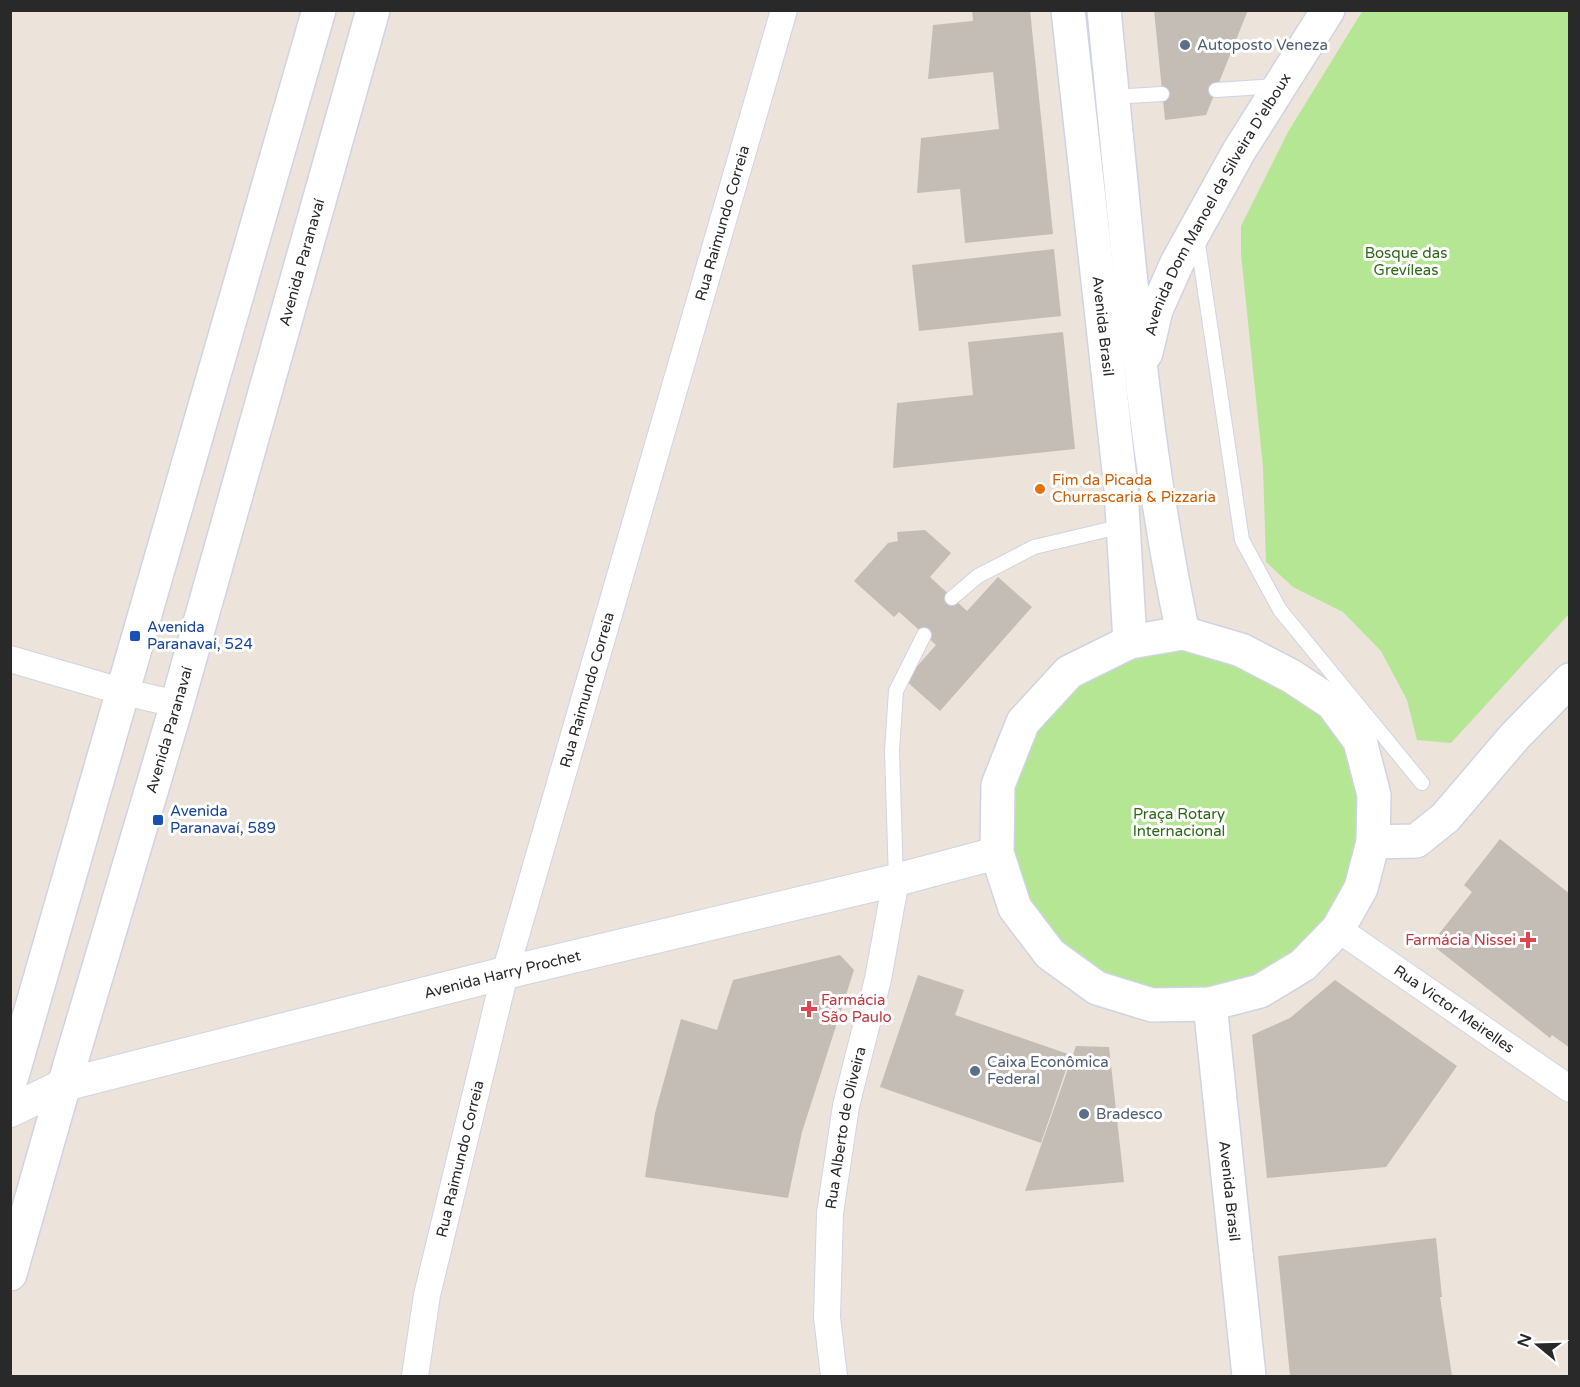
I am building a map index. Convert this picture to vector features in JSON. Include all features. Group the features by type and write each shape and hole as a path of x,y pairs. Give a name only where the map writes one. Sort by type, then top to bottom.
{"main road":[{"path":"10,1083 319,10"},
{"name":"Avenida Paranavaí","path":"10,1274 177,704 373,10"},
{"name":"Avenida Brasil","path":"1068,10 1120,477 1130,642"},
{"path":"1104,10 1141,375 1156,487 1183,633"},
{"name":"Avenida Dom Manoel da Silveira D'elboux","path":"1141,375 1156,310 1177,263 1239,151 1329,10"},
{"path":"1183,633 1241,650 1291,676 1332,703 1360,741 1374,795 1373,842 1361,888 1338,929 1303,966 1260,992 1210,1004 1152,1005 1097,988 1050,954 1015,908 997,853 998,785 1023,722 1070,672 1130,642 1183,633"},
{"path":"1373,842 1416,841 1444,818 1515,736 1569,680"},
{"name":"Avenida Brasil","path":"1210,1004 1249,1377"}],"street":[{"name":"Rua Raimundo Correia","path":"415,1377 427,1295 505,973 784,10"},
{"path":"10,659 124,692 177,704"},
{"name":"Avenida Harry Prochet","path":"10,1111 64,1085 505,973 896,880 997,853"},
{"name":"Rua Alberto de Oliveira","path":"834,1377 827,1317 830,1214 846,1106 878,979 896,880"},
{"name":"Rua Victor Meirelles","path":"1338,929 1569,1089"}],"lane":[{"path":"1216,90 1280,86"},
{"path":"1112,97 1162,94"},
{"path":"1196,229 1242,540 1280,610 1422,783"},
{"path":"952,598 978,576 1034,547 1123,526"},
{"path":"896,880 892,751 896,691 924,635"},
{"path":"1337,681 1348,725"}],"green space":[{"name":"Bosque das Grevíleas","path":"1363,10 1569,11 1569,614 1451,743 1417,740 1407,700 1381,651 1343,612 1293,587 1266,562 1263,467 1241,254 1241,226 1288,132"},
{"name":"Praça Rotary Internacional","path":"1130,642 1241,650 1360,741 1361,888 1260,991 1097,988 1015,908 998,785 1023,722"}],"building":[{"path":"972,10 1030,10 1053,234 965,243 960,189 917,193 921,138 999,129 993,72 928,79 933,25 973,21"},
{"path":"1154,10 1248,10 1206,115 1165,120"},
{"path":"1054,249 1061,316 919,331 912,265"},
{"path":"1063,332 1075,449 893,468 897,403 973,395 968,342"},
{"path":"925,530 951,553 930,577 967,611 998,577 1032,607 940,711 905,680 936,645 899,612 894,617 854,581 888,543 898,541 897,532"},
{"path":"1500,839 1570,894 1570,1048 1552,1035 1550,1038 1431,944 1472,892 1464,885"},
{"path":"840,955 854,970 802,1132 788,1198 645,1177 655,1113 681,1019 717,1030 733,980"},
{"name":"Caixa Econômica Federal","path":"918,975 964,990 955,1015 1071,1055 1041,1143 880,1087"},
{"path":"1335,980 1457,1066 1386,1167 1267,1178 1252,1035 1290,1018"},
{"name":"Bradesco","path":"1076,1046 1109,1047 1124,1182 1025,1191"},
{"path":"1436,1238 1442,1297 1440,1297 1452,1376 1290,1376 1278,1256"}],"place":[{"name":"Autoposto Veneza","path":"1185,45"},
{"name":"Fim da Picada Churrascaria & Pizzaria","path":"1040,489"},
{"name":"Avenida Paranavaí, 524","path":"135,636"},
{"name":"Avenida Paranavaí, 589","path":"158,820"},
{"name":"Farmácia Nissei","path":"1528,940"},
{"name":"Farmácia São Paulo","path":"809,1009"},
{"name":"Caixa Econômica Federal","path":"975,1071"},
{"name":"Bradesco","path":"1084,1114"}]}
